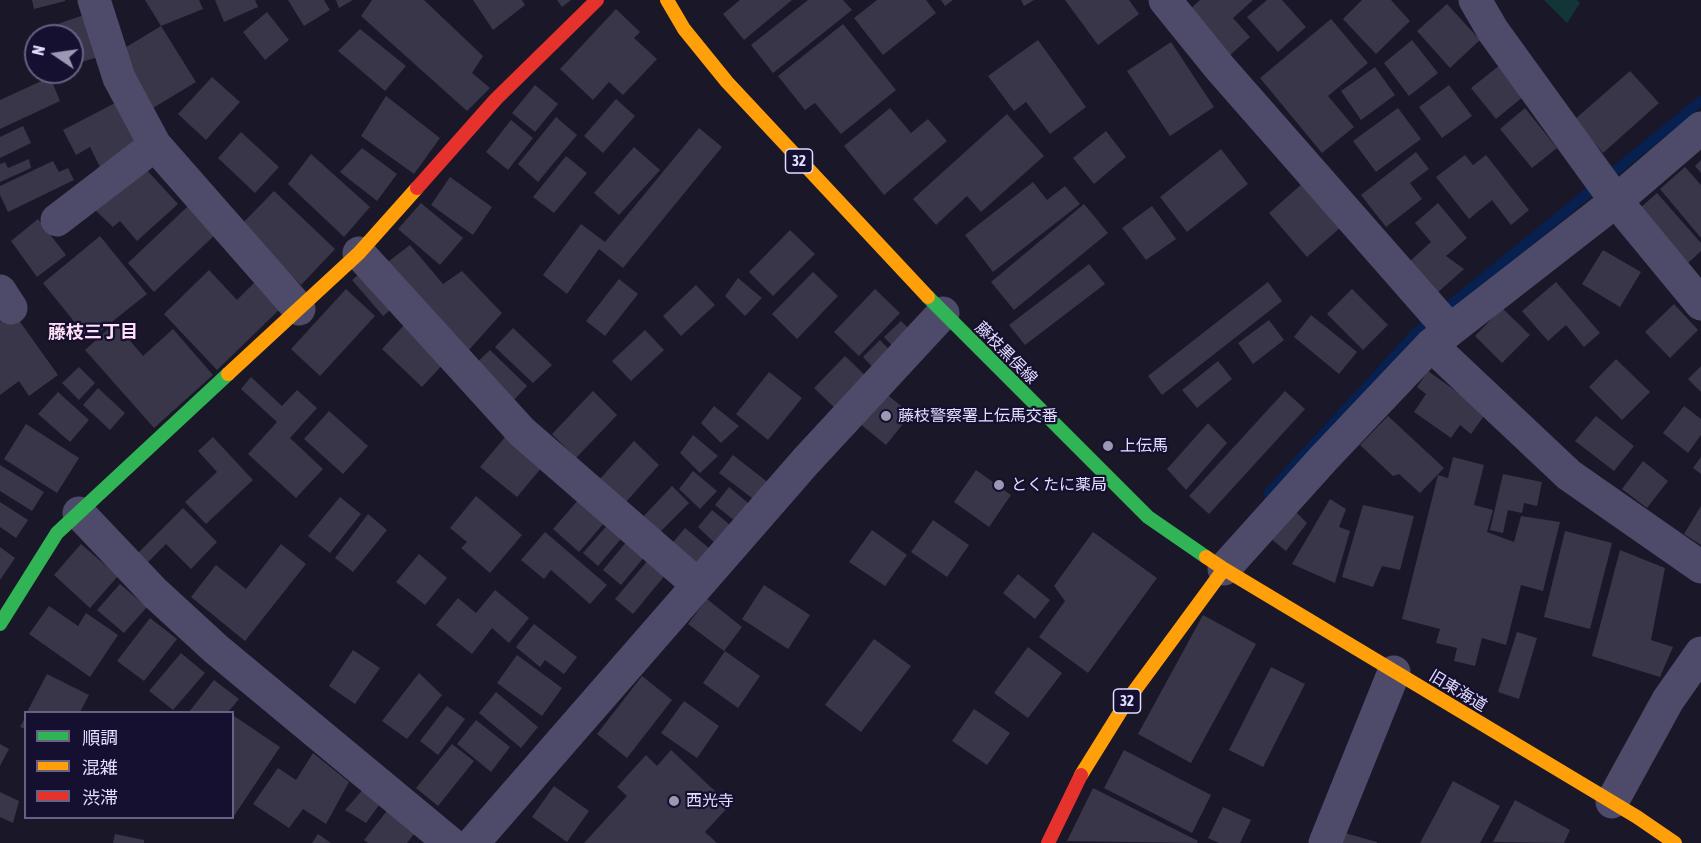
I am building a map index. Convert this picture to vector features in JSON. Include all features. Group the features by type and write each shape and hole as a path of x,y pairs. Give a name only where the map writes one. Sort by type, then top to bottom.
{"street":[{"path":"94,0 119,78 155,145 299,309"},
{"path":"0,624 57,533 359,253 496,99 597,0"},
{"name":"藤枝黒俣線","path":"666,0 684,29 727,82 943,314 1148,517 1224,569"},
{"path":"1165,0 1440,338 1569,475 1701,567"},
{"path":"1475,0 1493,31 1616,201 1701,304"},
{"path":"1224,569 1324,458 1440,338 1616,201 1701,128"},
{"path":"57,220 155,145"},
{"path":"359,253 522,432 698,585"},
{"path":"473,843 806,460 943,314"},
{"path":"79,513 156,593 216,649 450,843"},
{"name":"旧東海道","path":"1224,569 1611,802 1675,843"},
{"name":"32","path":"1048,843 1059,816 1121,709 1224,569"},
{"path":"1611,802 1668,700 1701,653"},
{"path":"1325,843 1394,672"}],"green space":[{"path":"1544,0 1577,0 1580,3 1567,23"}],"building":[{"path":"32,0 65,0 65,1 34,9"},
{"path":"145,0 199,0 203,9 161,26"},
{"path":"215,0 255,0 258,7 224,22"},
{"path":"288,0 324,0 330,10 304,26"},
{"path":"336,0 353,0 339,8"},
{"path":"372,0 424,0 483,56 472,73 490,88 467,111 361,16"},
{"path":"473,0 522,0 525,5 493,30"},
{"path":"557,0 571,0 562,7"},
{"path":"740,0 792,0 744,40 723,14"},
{"path":"808,0 843,0 852,10 773,73 751,45"},
{"path":"877,0 926,0 936,13 883,55 854,18"},
{"path":"941,0 953,0 945,6"},
{"path":"1021,0 1034,0 1024,6"},
{"path":"1065,0 1129,0 1139,14 1098,45"},
{"path":"1200,0 1253,0 1233,18 1250,37 1228,57 1187,12"},
{"path":"1267,0 1282,0 1306,27 1278,52 1247,17"},
{"path":"1362,0 1391,0 1410,21 1376,54 1343,19"},
{"path":"1447,4 1480,40 1450,68 1417,31"},
{"path":"616,9 640,32 634,38 657,59 623,95 609,82 593,100 560,69"},
{"path":"267,12 289,40 265,60 243,32"},
{"path":"84,15 98,57 84,61 84,24 58,24"},
{"path":"1331,19 1368,63 1328,96 1354,127 1322,153 1260,78"},
{"path":"843,24 896,90 841,134 815,103 805,110 778,76"},
{"path":"161,26 196,82 153,108 118,52"},
{"path":"360,29 406,66 385,91 338,51"},
{"path":"1038,40 1086,107 1050,134 1026,102 1014,111 988,76"},
{"path":"1412,40 1438,73 1409,96 1384,63"},
{"path":"1171,42 1214,107 1170,136 1127,71"},
{"path":"1500,65 1524,96 1496,119 1471,88"},
{"path":"1375,67 1395,95 1361,120 1341,91"},
{"path":"1630,71 1659,103 1603,153 1574,120"},
{"path":"212,77 240,102 206,140 178,114"},
{"path":"35,84 53,84 60,101 0,129 0,100"},
{"path":"535,85 558,104 535,132 512,113"},
{"path":"1449,85 1472,116 1442,138 1419,107"},
{"path":"386,96 440,138 414,174 361,136"},
{"path":"616,99 635,116 603,153 584,136"},
{"path":"117,102 140,146 100,167 90,147 76,155 63,130"},
{"path":"890,108 911,133 928,119 947,141 884,195 844,146"},
{"path":"1398,108 1421,139 1376,172 1353,141"},
{"path":"1525,108 1557,148 1532,168 1500,129"},
{"path":"1007,114 1044,156 981,212 967,196 936,225 913,199"},
{"path":"556,117 577,135 538,182 518,164"},
{"path":"511,120 533,138 508,170 486,152"},
{"path":"23,126 31,143 0,158 0,137"},
{"path":"699,128 722,147 623,268 599,249 567,294 543,275 581,224 605,242"},
{"path":"1106,131 1126,157 1094,184 1073,158"},
{"path":"241,132 279,167 255,193 218,158"},
{"path":"634,147 660,170 619,215 594,193"},
{"path":"362,148 397,174 377,201 340,172"},
{"path":"1221,149 1248,184 1187,232 1160,197"},
{"path":"1416,152 1429,169 1410,183 1422,199 1386,227 1361,195"},
{"path":"311,154 370,207 344,237 288,184"},
{"path":"1465,155 1473,165 1486,155 1529,210 1511,225 1492,200 1469,219 1436,177"},
{"path":"566,156 587,173 554,213 533,197"},
{"path":"29,159 31,168 0,182 0,164 5,162 8,168"},
{"path":"1701,160 1701,173 1695,166"},
{"path":"53,161 59,172 68,168 74,180 8,212 0,195 0,186"},
{"path":"144,167 178,204 137,241 120,221 113,227 95,210"},
{"path":"1685,167 1701,185 1701,238 1660,189"},
{"path":"450,177 492,207 473,235 431,205"},
{"path":"1033,182 1047,200 1065,186 1080,204 993,272 965,235"},
{"path":"1303,183 1341,227 1307,257 1269,213"},
{"path":"274,191 335,249 301,285 240,226"},
{"path":"1657,193 1701,243 1701,251 1688,263 1640,208"},
{"path":"421,203 463,238 440,265 398,229"},
{"path":"1438,203 1467,238 1446,256 1464,269 1436,294 1409,262 1431,242 1415,223"},
{"path":"1084,204 1108,233 1014,310 991,282"},
{"path":"188,206 215,235 154,292 128,263"},
{"path":"1152,206 1176,239 1146,260 1122,228"},
{"path":"38,219 66,255 37,277 11,241"},
{"path":"790,230 815,254 773,296 749,272"},
{"path":"100,236 147,294 89,340 43,283"},
{"path":"410,245 443,284 462,271 502,313 468,351 385,264"},
{"path":"1603,250 1641,272 1620,307 1582,284"},
{"path":"1089,264 1105,284 1025,345 1009,325"},
{"path":"365,269 396,305 383,316 352,280"},
{"path":"209,270 237,300 256,281 282,307 217,370 164,314"},
{"path":"813,272 838,296 797,339 772,314"},
{"path":"738,278 762,298 745,316 725,296"},
{"path":"619,279 638,294 605,336 586,321"},
{"path":"1268,282 1282,301 1162,395 1148,376"},
{"path":"1556,282 1600,333 1584,347 1566,325 1548,341 1522,311"},
{"path":"696,285 715,305 681,336 663,316"},
{"path":"346,289 375,316 320,376 291,349"},
{"path":"875,289 900,313 859,356 834,332"},
{"path":"1352,289 1388,325 1363,350 1327,314"},
{"path":"1674,304 1698,330 1670,358 1645,332"},
{"path":"1502,308 1530,335 1502,363 1475,336"},
{"path":"13,312 58,375 29,396 19,381 0,395 0,322"},
{"path":"1311,315 1357,352 1339,374 1294,337"},
{"path":"1269,320 1284,340 1253,364 1238,343"},
{"path":"901,321 918,338 901,355 884,337"},
{"path":"115,323 143,356 173,329 213,375 154,428 85,350"},
{"path":"405,324 445,362 422,387 382,349"},
{"path":"513,328 552,365 533,383 495,347"},
{"path":"645,330 664,350 631,381 612,361"},
{"path":"880,340 897,358 880,375 863,357"},
{"path":"490,350 527,386 511,403 473,366"},
{"path":"845,356 868,378 838,411 814,388"},
{"path":"1616,359 1650,392 1622,420 1589,387"},
{"path":"1218,361 1232,379 1197,408 1182,390"},
{"path":"1701,366 1701,392 1688,379"},
{"path":"79,367 95,383 79,400 62,383"},
{"path":"1428,371 1486,413 1471,434 1460,425 1451,438 1414,412 1426,394 1417,387"},
{"path":"769,372 802,398 768,440 736,414"},
{"path":"251,377 282,406 297,390 317,408 290,438 323,469 296,498 248,454 277,422 241,389"},
{"path":"98,388 125,413 110,430 83,405"},
{"path":"593,391 617,415 576,458 552,434"},
{"path":"1285,391 1305,409 1209,514 1189,496"},
{"path":"58,392 89,420 70,442 38,414"},
{"path":"884,392 911,414 886,445 859,423"},
{"path":"714,406 739,426 721,443 701,423"},
{"path":"1684,406 1701,419 1701,435 1688,453 1663,433"},
{"path":"329,411 368,446 343,474 304,439"},
{"path":"1388,416 1444,468 1420,493 1399,474 1393,476 1360,445"},
{"path":"1596,416 1634,446 1614,471 1575,441"},
{"path":"1208,423 1227,443 1186,490 1167,469"},
{"path":"26,424 79,458 57,493 4,459"},
{"path":"693,435 718,456 700,473 680,453"},
{"path":"213,437 253,480 206,524 185,502 217,472 198,451"},
{"path":"505,437 542,467 517,497 480,467"},
{"path":"634,441 659,465 625,503 599,480"},
{"path":"733,455 770,484 756,501 719,473"},
{"path":"1453,457 1484,465 1474,505 1493,510 1487,532 1514,542 1521,516 1560,522 1543,591 1521,585 1506,645 1482,638 1475,666 1454,661 1457,648 1436,643 1440,629 1402,619 1438,475 1448,478"},
{"path":"1701,457 1701,474 1693,468"},
{"path":"1643,461 1668,481 1647,508 1622,489"},
{"path":"0,465 44,492 32,511 0,491"},
{"path":"976,470 1011,495 989,527 954,502"},
{"path":"693,471 717,491 700,509 679,489"},
{"path":"1503,474 1542,482 1537,506 1524,503 1522,513 1508,510 1503,533 1490,530"},
{"path":"672,486 689,503 659,533 643,517"},
{"path":"729,487 754,508 740,525 715,505"},
{"path":"476,496 522,535 490,573 461,548 467,542 450,528"},
{"path":"340,497 361,514 330,553 308,536"},
{"path":"579,499 605,522 579,552 553,529"},
{"path":"1330,499 1346,509 1339,527 1350,531 1335,583 1292,564"},
{"path":"0,502 28,520 16,538 0,527"},
{"path":"1363,505 1414,516 1400,570 1382,566 1373,587 1342,577"},
{"path":"1701,506 1701,545 1684,534"},
{"path":"183,508 217,542 191,569 166,544 148,562 138,553"},
{"path":"1293,509 1307,523 1286,551 1270,538"},
{"path":"712,510 736,530 719,547 698,527"},
{"path":"368,514 387,530 353,572 335,558"},
{"path":"933,520 969,545 947,577 911,552"},
{"path":"610,522 625,534 598,566 583,553"},
{"path":"685,528 715,553 699,573 669,547"},
{"path":"872,530 907,555 885,586 849,562"},
{"path":"1565,531 1612,543 1590,629 1544,617"},
{"path":"545,532 607,585 590,604 551,570 544,579 521,560"},
{"path":"1093,532 1157,578 1088,673 1039,637 1065,601 1054,586"},
{"path":"627,541 645,556 621,585 603,570"},
{"path":"81,544 118,576 90,608 54,575"},
{"path":"281,544 306,564 245,641 191,597 216,565 246,589"},
{"path":"0,547 15,558 0,580"},
{"path":"1620,550 1665,568 1651,640 1673,647 1660,677 1592,656"},
{"path":"419,554 447,578 425,605 396,582"},
{"path":"649,559 666,574 633,614 615,599"},
{"path":"1018,574 1050,600 1035,619 1003,593"},
{"path":"120,584 147,607 124,633 97,610"},
{"path":"764,585 810,615 788,649 742,619"},
{"path":"495,590 529,618 509,643 492,628 472,654 436,625 458,598 476,613"},
{"path":"707,599 742,627 724,651 688,624"},
{"path":"49,606 78,626 86,613 118,635 90,677 29,634"},
{"path":"1203,615 1256,644 1191,763 1138,734"},
{"path":"150,618 177,639 144,681 117,661"},
{"path":"534,624 577,657 564,674 545,660 540,667 516,647"},
{"path":"1517,632 1537,638 1519,699 1498,692"},
{"path":"874,639 911,666 861,732 825,705"},
{"path":"1028,647 1062,673 1028,718 994,693"},
{"path":"353,650 380,668 355,704 329,686"},
{"path":"725,651 760,676 738,708 703,683"},
{"path":"181,653 205,673 173,710 149,691"},
{"path":"517,655 562,688 542,716 497,683"},
{"path":"1271,667 1305,684 1263,767 1229,750"},
{"path":"419,673 442,695 407,739 382,721"},
{"path":"47,674 89,695 81,711 28,711"},
{"path":"642,676 672,700 627,758 597,734"},
{"path":"214,680 239,699 229,711 190,711"},
{"path":"496,692 538,727 521,748 479,713"},
{"path":"684,701 719,726 697,758 661,733"},
{"path":"447,706 465,719 438,755 420,741"},
{"path":"974,709 1010,733 987,765 952,741"},
{"path":"234,716 280,747 234,816"},
{"path":"476,720 510,747 491,772 457,744"},
{"path":"0,744 9,749 0,766"},
{"path":"452,744 474,761 438,806 416,788"},
{"name":"西光寺","path":"671,750 730,805 705,832 717,843 584,843 627,796 617,787 646,755 657,766"},
{"path":"1124,750 1211,795 1192,833 1104,788"},
{"path":"313,753 349,782 326,824 303,809 289,828 253,804 278,768 296,780"},
{"path":"1453,781 1500,806 1480,843 1420,843"},
{"path":"366,786 382,801 366,823 345,810"},
{"path":"554,786 589,811 567,842 532,817"},
{"path":"1093,788 1198,841 1197,843 1067,841"},
{"path":"0,792 19,801 13,823 0,817"},
{"path":"1515,800 1570,830 1564,843 1493,842"},
{"path":"390,807 418,829 407,843 368,843 364,840"},
{"path":"1223,807 1251,820 1240,843 1219,843 1208,838"},
{"path":"1334,830 1377,842 1377,843 1330,843"},
{"path":"115,834 144,840 144,843 113,843"},
{"path":"318,834 331,843 312,843"}],"waterway":[{"path":"1268,494 1415,334 1701,101"}],"traffic: fast":[{"path":"928,297 1148,517 1206,557"},
{"path":"0,624 57,533 228,374"}],"traffic: slow":[{"path":"667,0 684,29 727,82 928,297"},
{"path":"228,374 359,253 417,188"},
{"path":"1081,775 1127,701 1224,569 1206,557"},
{"path":"1224,569 1637,817 1675,843"}],"traffic: jam":[{"path":"417,188 496,99 597,0"},
{"path":"1048,843 1081,775"}],"place":[{"name":"藤枝警察署上伝馬交番","path":"886,416"},
{"name":"上伝馬","path":"1108,446"},
{"name":"とくたに薬局","path":"999,485"},
{"name":"西光寺","path":"674,801"}],"district":[{"name":"藤枝三丁目","path":"93,332"}]}
